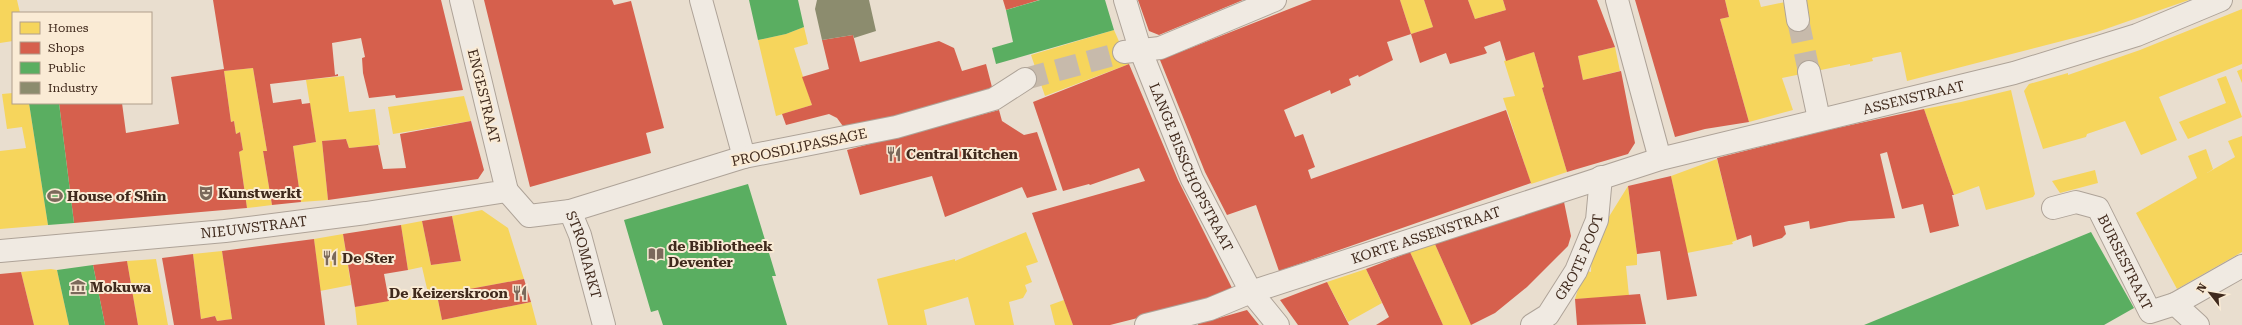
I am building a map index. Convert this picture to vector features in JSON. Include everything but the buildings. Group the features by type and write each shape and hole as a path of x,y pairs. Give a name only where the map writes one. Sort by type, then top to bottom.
{"street":[{"name":"ENGESTRAAT","path":"460,0 507,191"},
{"path":"701,0 744,157"},
{"name":"LANGE BISSCHOPSTRAAT","path":"1124,0 1132,50 1192,179 1251,292 1278,325"},
{"path":"1132,50 1160,48 1275,0"},
{"path":"1617,0 1660,159"},
{"name":"ASSENSTRAAT","path":"1601,177 1660,159 2014,72 2137,35 2221,0"},
{"path":"1809,72 1819,119"},
{"name":"PROOSDIJPASSAGE","path":"570,210 744,157 896,127 994,99 1025,79"},
{"name":"KORTE ASSENSTRAAT","path":"1146,325 1210,309 1251,292 1601,177"},
{"name":"GROTE POOT","path":"1532,325 1548,315 1576,271 1597,220 1601,177"},
{"name":"STROMARKT","path":"507,191 529,216 570,210 580,235 604,325"},
{"name":"NIEUWSTRAAT","path":"0,251 225,231 366,213 507,191"},
{"name":"BURSESTRAAT","path":"2053,208 2076,202 2098,208 2150,312 2175,304 2242,266"},
{"name":"BURSESTRAAT","path":"2175,304 2198,325"}],"tunnel":[{"path":"1798,20 1809,72"},
{"path":"1025,79 1124,52"}],"place":[{"name":"Central Kitchen","path":"894,154"},
{"name":"Kunstwerkt","path":"206,193"},
{"name":"House of Shin","path":"55,196"},
{"name":"de Bibliotheek Deventer","path":"656,254"},
{"name":"De Ster","path":"330,258"},
{"name":"Mokuwa","path":"78,287"},
{"name":"De Keizerskroon","path":"520,293"}]}
